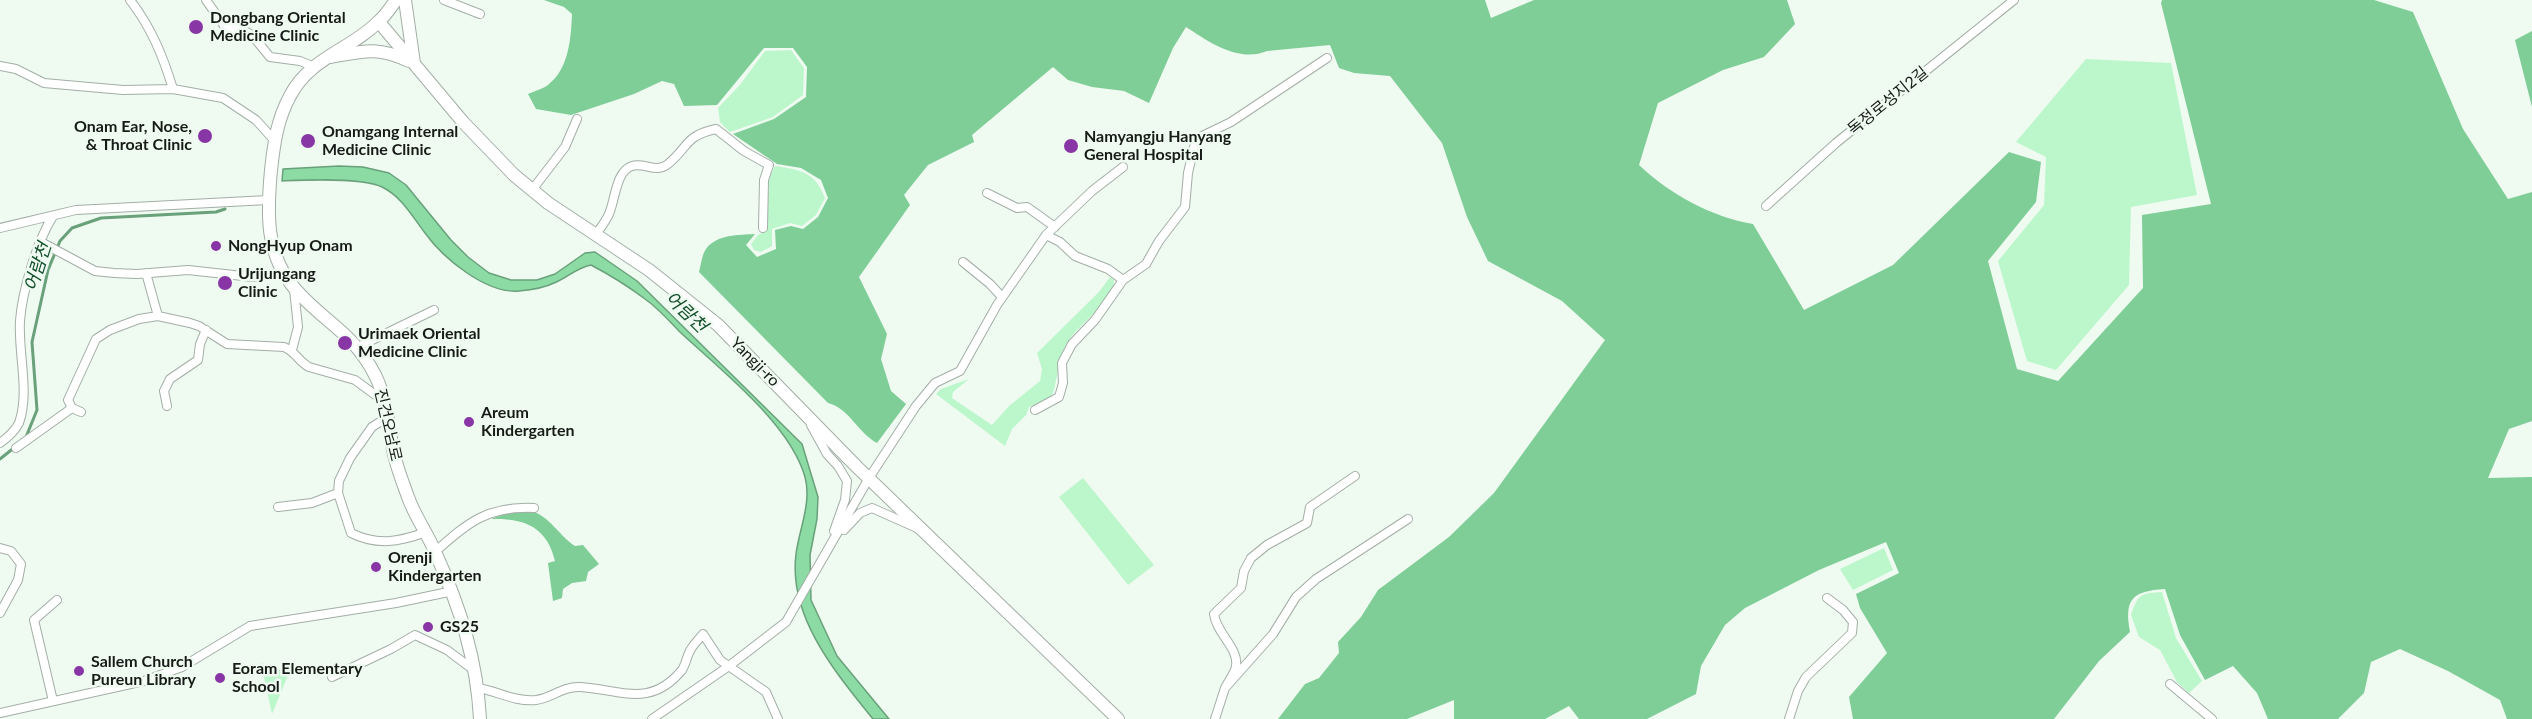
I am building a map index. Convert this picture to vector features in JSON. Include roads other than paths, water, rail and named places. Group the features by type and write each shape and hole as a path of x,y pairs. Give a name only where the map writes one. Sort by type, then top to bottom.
{"street":[{"path":"130,0 143,17 158,46 173,89"},
{"path":"206,0 225,27 241,29 252,35 270,57 300,61 312,66"},
{"name":"진건오남로","path":"396,0 379,22 312,66 302,76 290,96 274,140 268,200 270,238 284,272 294,288 358,347 376,377 386,402 394,456 409,499 453,591 462,617 475,671 480,719"},
{"path":"405,0 414,64"},
{"path":"444,0 480,14"},
{"name":"독정로성지2길","path":"1766,206 1845,136 2014,0"},
{"name":"Yangji-ro","path":"379,22 463,122 532,190 595,235 650,270 700,310 765,371 869,478 1119,719"},
{"path":"323,58 372,49 393,54 414,64"},
{"path":"1035,410 1059,397 1063,383 1062,363 1066,354 1079,335 1095,320 1123,280 1146,264 1159,241 1185,207 1188,172 1195,143 1202,136 1231,122 1327,58"},
{"path":"0,66 16,69 44,82 123,90 173,89 223,98 256,120 274,140"},
{"path":"532,190 565,147 577,119"},
{"path":"595,235 609,214 615,189 626,170 632,166 661,168 669,163 690,139 716,129 744,151 769,165 764,180 763,228"},
{"path":"652,719 729,666 786,622 869,478 922,398 935,383 960,371 1002,297 1046,235 1092,191 1123,167"},
{"path":"987,193 1017,208 1027,207 1055,227"},
{"path":"0,228 76,210 268,200"},
{"path":"0,443 10,435 18,423 23,395 20,319 41,242 53,216"},
{"path":"1046,235 1060,242 1075,256 1108,269 1123,280"},
{"path":"41,242 95,270 146,273 188,270 252,277 284,272"},
{"path":"963,262 1002,297"},
{"path":"146,273 158,316"},
{"path":"292,350 298,327 294,288"},
{"path":"358,347 434,310"},
{"path":"81,412 72,408 68,400 96,339 132,321 158,316 190,323 206,330 227,344 275,346 292,350 309,368 355,380 386,402"},
{"path":"167,406 165,391 170,379 198,360 200,344 206,330"},
{"path":"16,448 72,408"},
{"path":"805,413 827,454 847,481 845,500 826,551"},
{"path":"389,416 372,427 350,458 339,481 338,493 351,532 365,540 401,542 426,532"},
{"path":"1215,719 1225,688 1236,667 1235,655 1215,625 1214,614 1241,588 1244,571 1251,558 1267,545 1307,522 1310,507 1355,476"},
{"path":"278,507 312,503 338,493"},
{"path":"435,552 458,531 486,515 504,508 534,508"},
{"path":"826,551 854,518 867,509 877,509 925,532"},
{"path":"1225,688 1273,634 1296,597 1316,579 1408,519"},
{"path":"0,548 17,556 21,564 18,580 0,613"},
{"path":"0,713 144,681 182,667 250,626 396,603 453,591"},
{"path":"1789,719 1798,691 1806,678 1852,633 1853,622 1843,610 1827,598"},
{"path":"53,701 34,620 57,600"},
{"path":"478,688 523,701 542,698 563,689 579,687 627,695 649,692 667,684 683,669 691,650 703,634 720,660 766,692 778,719"},
{"path":"332,677 415,635 447,650 475,671"},
{"path":"2170,684 2212,719"}],"waterway":[{"name":"어람천","path":"26,437 37,410 32,342 48,270 60,241 72,228 101,218 216,212 225,209"},
{"name":"어람천","path":"0,459 15,447"}],"place":[{"name":"Dongbang Oriental Medicine Clinic","path":"196,27"},
{"name":"Onam Ear, Nose, & Throat Clinic","path":"205,136"},
{"name":"Onamgang Internal Medicine Clinic","path":"308,141"},
{"name":"Namyangju Hanyang General Hospital","path":"1071,146"},
{"name":"NongHyup Onam","path":"216,246"},
{"name":"Urijungang Clinic","path":"225,283"},
{"name":"Urimaek Oriental Medicine Clinic","path":"345,343"},
{"name":"Areum Kindergarten","path":"469,422"},
{"name":"Orenji Kindergarten","path":"376,567"},
{"name":"GS25","path":"428,627"},
{"name":"Sallem Church Pureun Library","path":"79,671"},
{"name":"Eoram Elementary School","path":"220,678"}]}
